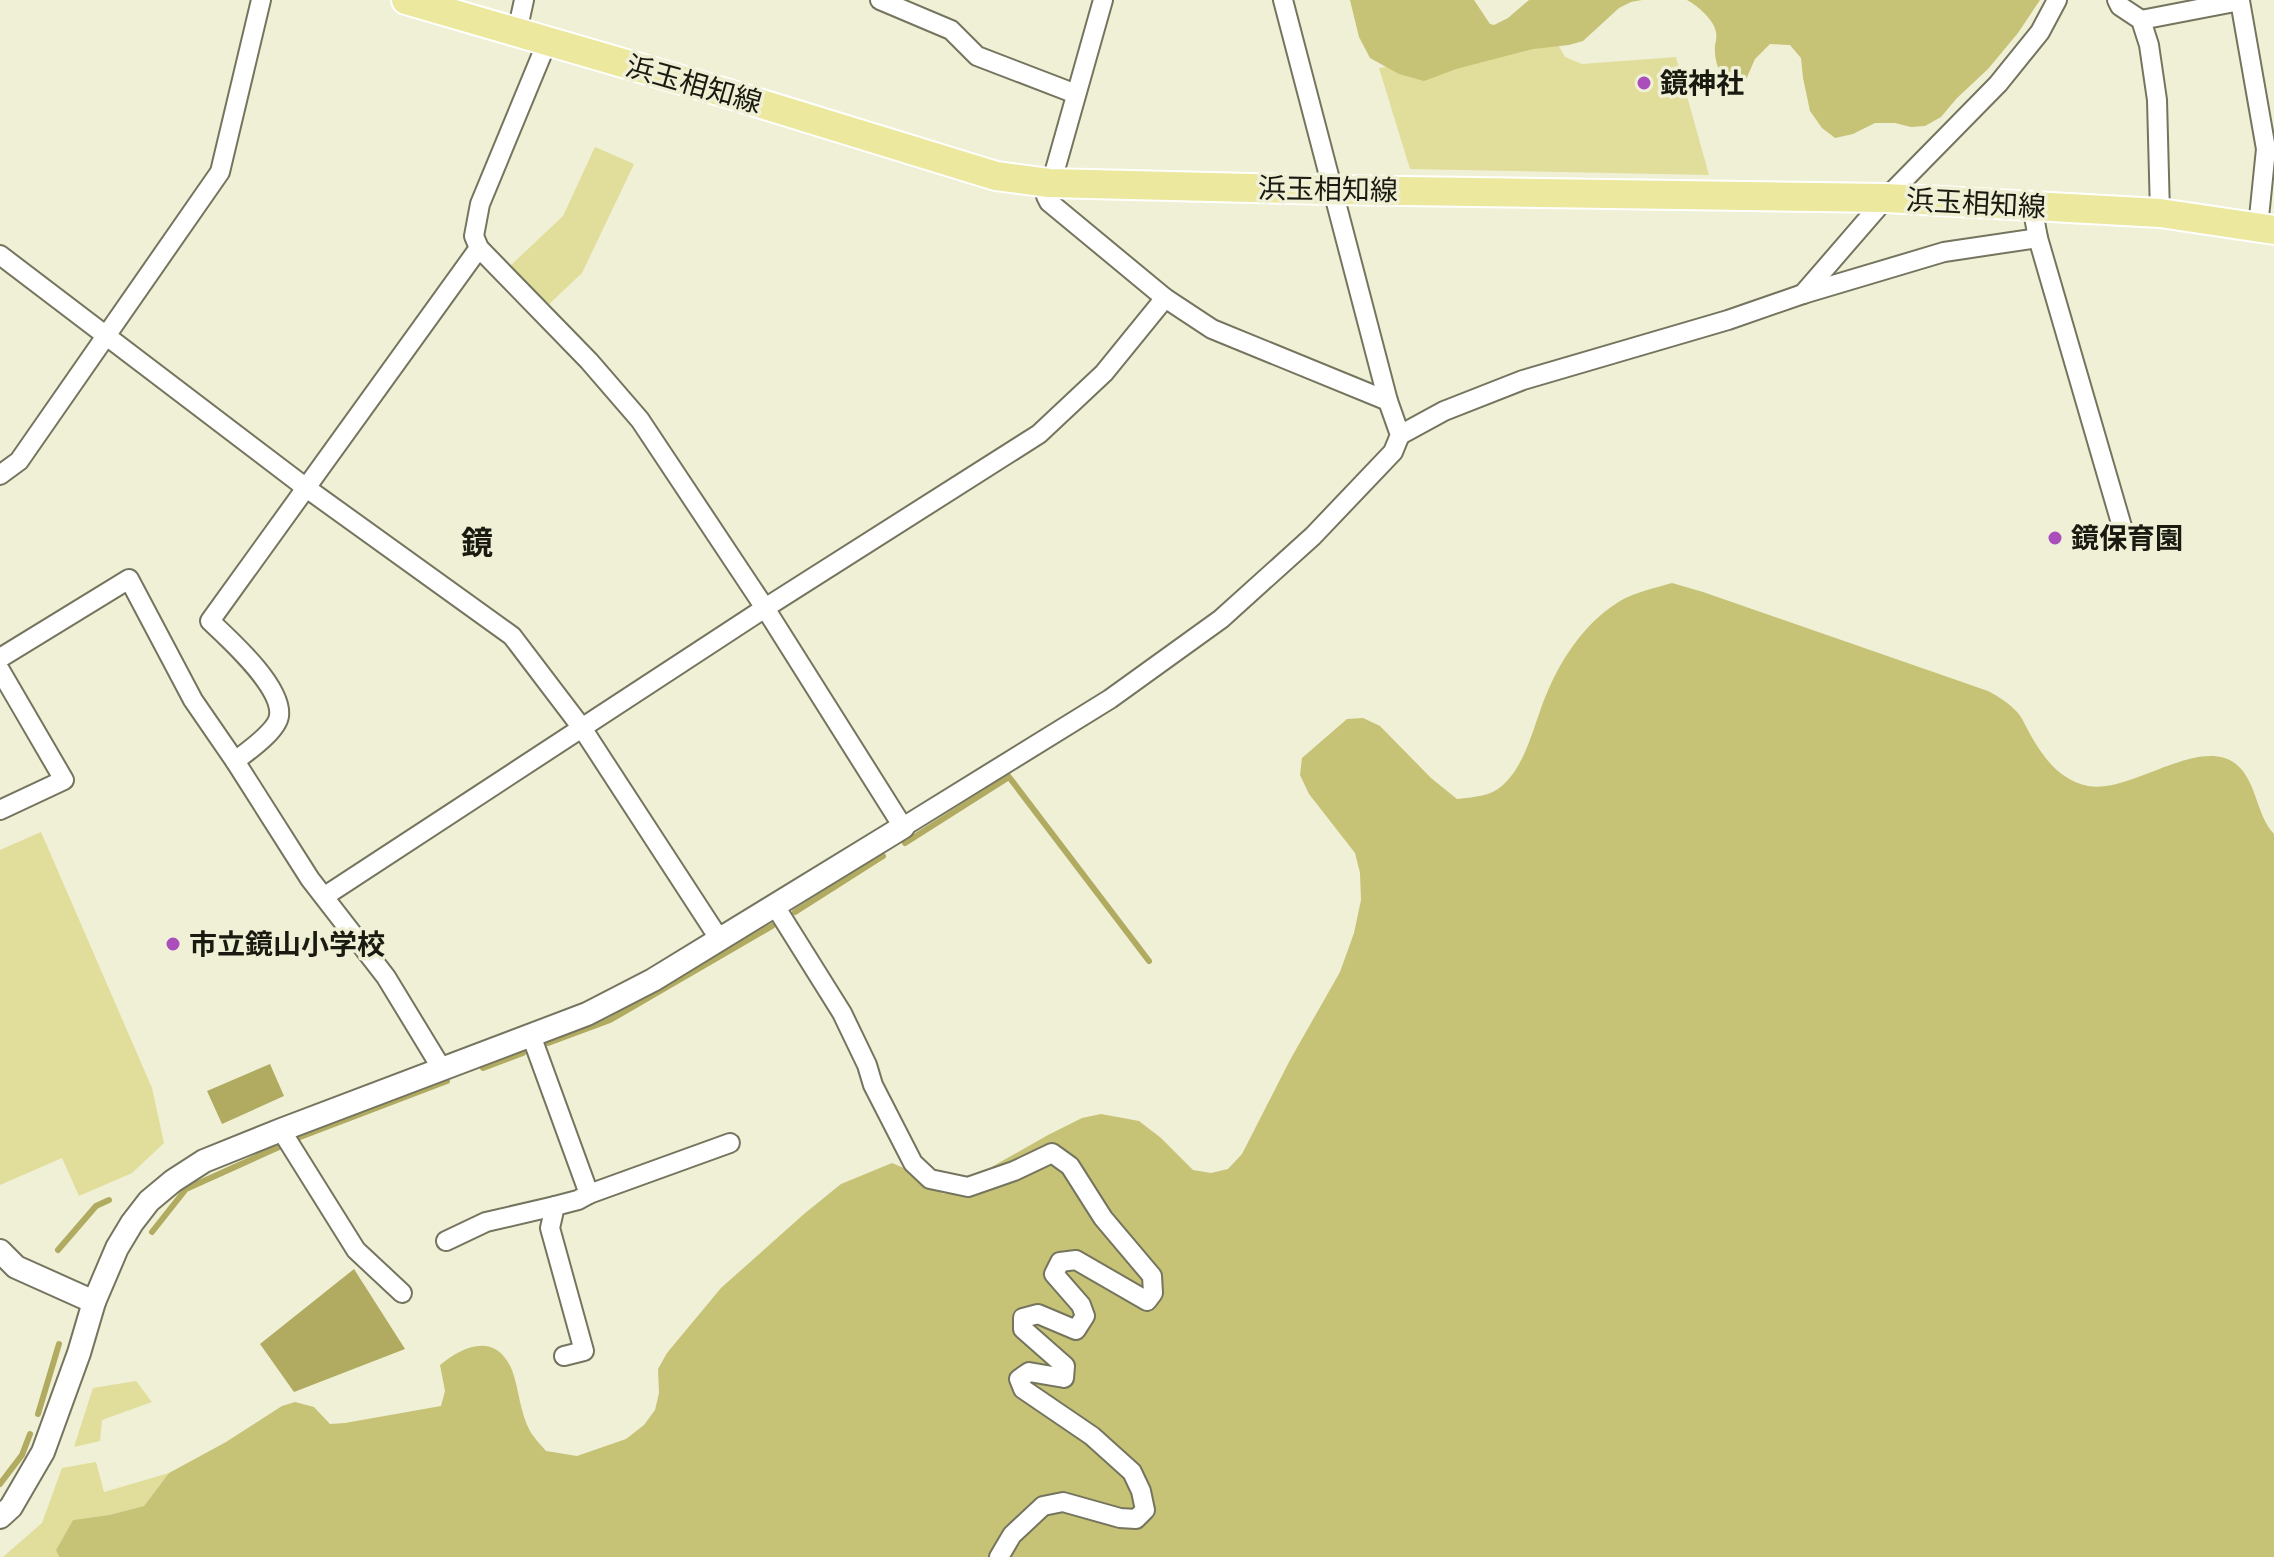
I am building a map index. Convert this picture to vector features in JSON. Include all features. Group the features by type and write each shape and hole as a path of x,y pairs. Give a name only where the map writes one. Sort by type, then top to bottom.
{"main road":[{"name":"浜玉相知線","path":"406,0 996,176 1049,183 1886,198 2160,213 2266,228"}],"street":[{"path":"2,472 19,461 220,172 261,0"},
{"path":"517,32 524,0"},
{"path":"880,0 951,30 977,56 1076,94"},
{"path":"1103,0 1049,183 1046,196 1049,202 1165,298 1212,329 1388,401"},
{"path":"1283,0 1388,401 1400,435"},
{"path":"1803,294 1886,198 1998,84 2040,32 2057,0"},
{"path":"2117,0 2120,6 2141,20 2149,45 2157,100 2160,213"},
{"path":"2141,20 2240,1 2266,149 2266,228"},
{"path":"547,42 480,204 474,236 479,248 589,361 640,420 765,608 903,827"},
{"path":"2032,206 2038,238 2123,530"},
{"path":"0,1517 11,1507 43,1452 94,1302 117,1248 149,1201 204,1161 587,1014 720,940 1110,699 1221,619 1313,536 1393,452 1400,435 1444,411 1523,380 1944,252 2038,238"},
{"path":"235,761 254,748 274,726 279,717 277,703 251,660 210,621 479,248"},
{"path":"0,255 305,487 512,636 582,728 720,940"},
{"path":"325,896 765,608 1039,434 1104,373 1165,298"},
{"path":"0,658 129,579 193,700 303,868 386,977 442,1069"},
{"path":"0,670 64,780 0,810"},
{"path":"775,906 842,1013 873,1085 913,1163 930,1179 968,1187 1014,1171 1052,1153 1070,1166 1103,1218 1152,1276 1153,1293 1147,1301 1076,1260 1060,1262 1054,1274 1081,1305 1085,1316 1076,1330 1038,1314 1023,1318 1023,1329 1065,1366 1064,1378 1029,1372 1019,1379 1023,1389 1092,1436 1132,1472 1145,1510 1136,1519 1120,1518 1063,1502 1043,1506 1012,1535 999,1557"},
{"path":"531,1035 589,1194"},
{"path":"281,1130 356,1250 402,1293"},
{"path":"446,1241 486,1222 578,1200 730,1143"},
{"path":"555,1206 550,1228 584,1351 564,1356"},
{"path":"0,1251 16,1267 94,1302"}],"shaded area":[{"path":"1350,0 1474,0 1490,24 1494,25 1508,18 1529,0 1642,0 1619,8 1583,41 1533,49 1456,69 1424,81 1399,74 1370,58 1359,37"},
{"path":"1687,0 2040,0 1988,69 1941,117 1925,126 1875,123 1853,134 1835,138 1822,128 1810,111 1801,58 1790,45 1770,44 1755,59 1744,84 1736,83 1720,72 1715,53 1715,27"},
{"path":"1556,41 1565,57 1582,64 1676,57 1709,175 1410,169 1379,68"},
{"path":"595,147 634,164 582,273 546,307 509,267 563,216"},
{"path":"1672,583 1988,691 2018,713 2053,767 2078,783 2105,786 2124,782 2203,756 2221,757 2236,764 2248,779 2263,817 2274,834 2274,1557 59,1557 56,1550 73,1520 144,1506 169,1473 226,1442 282,1406 295,1402 314,1407 330,1424 441,1406 445,1391 440,1365 469,1348 489,1346 505,1358 512,1370 527,1424 546,1451 577,1456 626,1439 644,1425 655,1410 659,1393 658,1369 667,1353 721,1288 841,1184 892,1163 944,1194 1048,1135 1082,1118 1101,1114 1139,1121 1193,1170 1211,1173 1228,1169 1242,1154 1340,972 1354,933 1361,900 1360,873 1355,853 1309,794 1300,775 1302,758 1347,719 1363,718 1380,726 1431,778 1457,799 1493,792 1510,778 1521,761 1552,681 1580,636 1620,601"},
{"path":"41,832 152,1088 164,1143 132,1173 79,1196 62,1158 0,1185 0,850"},
{"path":"270,1064 284,1096 222,1124 207,1091"},
{"path":"354,1269 405,1349 294,1392 260,1344"},
{"path":"136,1381 152,1402 102,1420 100,1441 74,1447 93,1388"},
{"path":"96,1462 104,1492 169,1473 144,1506 73,1520 56,1550 59,1557 3,1557 42,1523 62,1468"}],"waterway":[{"path":"905,843 1009,777 1149,961"},
{"path":"795,912 883,856"},
{"path":"548,1043 610,1020 772,926"},
{"path":"483,1068 523,1053"},
{"path":"300,1137 447,1081"},
{"path":"152,1232 186,1189 279,1147"},
{"path":"58,1250 96,1206 109,1200"},
{"path":"38,1414 59,1344"},
{"path":"0,1484 22,1455 30,1434"}],"place":[{"name":"鏡神社","path":"1644,83"},
{"name":"鏡保育園","path":"2055,538"},
{"name":"市立鏡山小学校","path":"173,944"}],"district":[{"name":"鏡","path":"477,543"}]}
